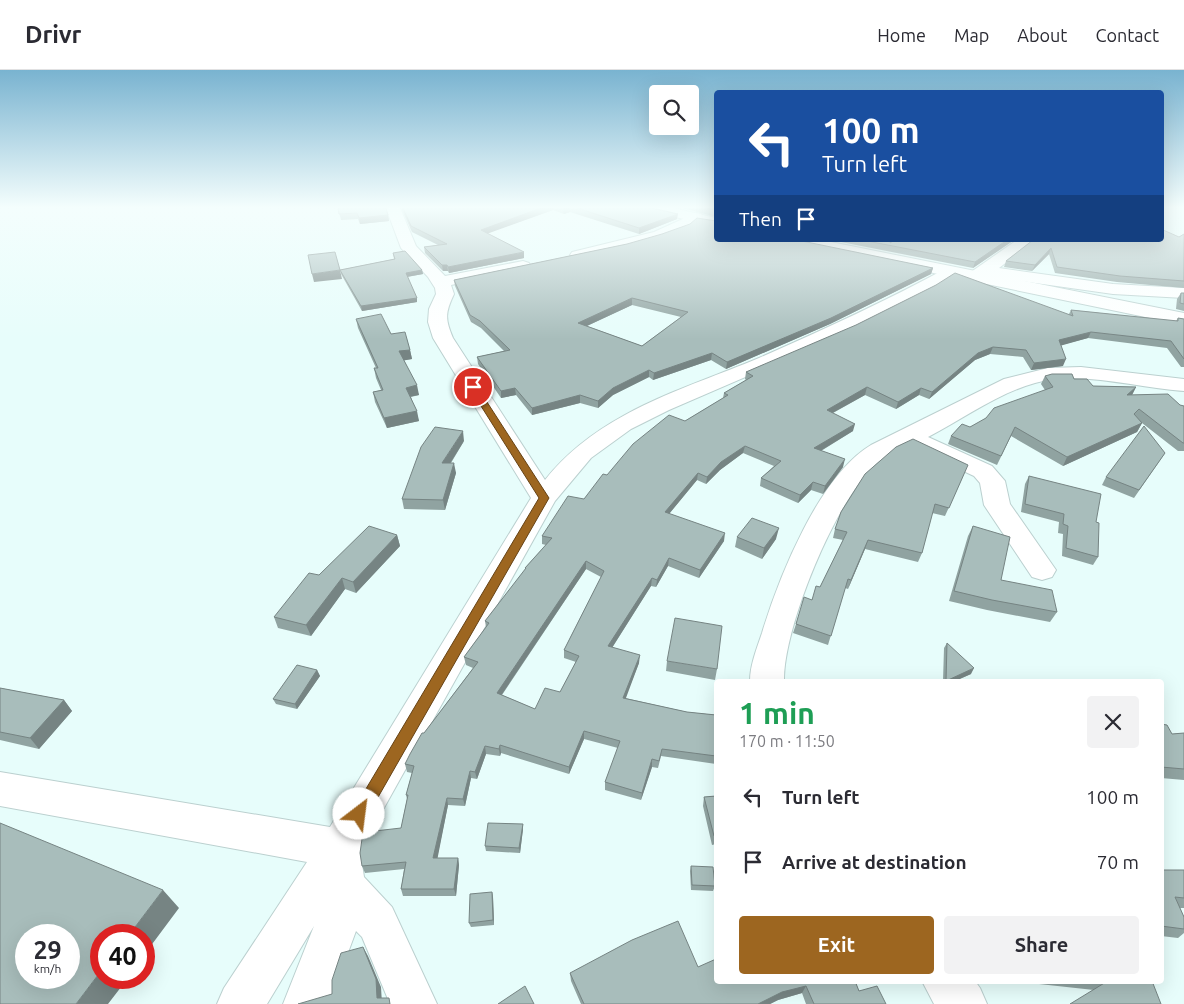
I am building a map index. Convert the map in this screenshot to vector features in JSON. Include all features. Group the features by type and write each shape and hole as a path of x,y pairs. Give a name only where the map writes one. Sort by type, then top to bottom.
{"main road":[{"path":"412,252 441,282 445,294 438,309 437,322 443,338 544,498"},
{"path":"563,258 591,252"},
{"path":"859,252 971,273 1184,320"},
{"path":"240,1004 342,867 544,498 570,464 588,447 608,434 665,406 812,343 894,304 971,273 1007,252"},
{"path":"441,282 536,263"},
{"path":"971,273 1113,289 1184,293"},
{"path":"767,679 779,626 795,580 820,527 843,487 865,460 887,446 910,437 994,393 1023,380 1047,374 1076,374 1172,384 1184,407"},
{"path":"910,437 983,471 992,481 997,505 1042,570"},
{"path":"0,789 342,867 377,922 414,1004"},
{"path":"306,1004 337,924 342,867"},
{"path":"948,984 964,1004"}],"building":[{"path":"335,252 340,270 312,274 308,255"},
{"path":"406,252 422,270 406,273 417,298 361,306 340,270 395,259 393,253"},
{"path":"429,252 524,252 448,267 447,265 442,265"},
{"path":"591,252 853,252 933,268 831,318 727,362 712,353 654,373 649,370 613,388 598,401 580,395 532,408 515,388 501,391 477,357 510,350 480,321 470,315 454,280","holes":["632,298 688,312 642,346 578,323"]},
{"path":"922,252 990,252 975,262"},
{"path":"1018,252 1048,252 1035,265 1006,261"},
{"path":"1052,252 1184,252 1184,281 1120,276 1057,267"},
{"path":"955,273 1073,316 1071,310 1178,321 1178,318 1184,319 1184,359 1171,341 1091,332 1059,340 1066,359 1034,363 1026,350 993,347 978,353 932,392 921,388 898,402 867,387 827,410 855,424 814,448 845,459 825,486 813,482 800,495 761,478 781,461 745,446 721,462 707,477 698,473 665,512 725,533 700,570 669,558 657,580 652,578 608,646 640,655 623,698 687,712 714,715 714,756 662,749 659,761 652,759 642,793 605,782 620,741 584,731 569,767 500,745 499,749 485,746 475,772 470,771 463,799 447,798 433,858 458,858 454,889 401,889 406,862 362,866 360,853 362,839 366,832 401,828 408,795 406,795 414,766 405,764 410,754 422,733 424,733 478,662 464,657 489,623 485,621 525,568 552,538 542,536 568,496 584,499 603,474 607,475 633,444 669,415 685,421 728,395 724,393 753,376 746,372 856,325 936,285","holes":["586,561 604,571 564,650 579,656 560,692 545,688 535,709 497,693"]},
{"path":"1181,293 1184,293 1184,304 1180,303"},
{"path":"381,314 391,334 405,332 410,350 399,351 417,385 406,388 417,411 384,418 373,392 383,390 374,368 378,368 356,319"},
{"path":"1072,374 1074,379 1087,379 1093,386 1136,387 1127,395 1168,394 1180,405 1184,406 1184,443 1139,409 1134,414 1142,423 1067,457 1015,427 1001,456 951,436 962,424 970,427 986,418 994,408 1053,387 1045,376"},
{"path":"1144,426 1165,453 1139,490 1106,477"},
{"path":"435,427 463,431 442,463 454,463 443,500 402,499 421,447"},
{"path":"913,439 968,465 949,508 935,504 922,553 868,540 851,580 848,579 831,636 796,624 804,597 812,600 816,586 820,587 847,532 835,529 841,512 865,474 896,447"},
{"path":"1029,476 1101,494 1096,522 1099,523 1098,557 1066,548 1068,526 1063,524 1064,514 1025,504"},
{"path":"752,518 779,528 764,548 737,537"},
{"path":"369,526 397,535 353,582 342,578 306,625 274,617 309,573 319,575"},
{"path":"973,526 1010,537 1001,580 1052,590 1057,612 954,591"},
{"path":"675,618 722,626 717,669 667,661"},
{"path":"947,643 974,668 950,679 946,679"},
{"path":"297,665 317,670 295,704 273,699"},
{"path":"0,688 64,700 30,738 0,732"},
{"path":"1164,724 1167,725 1172,734 1184,733 1184,769 1164,767"},
{"path":"714,796 714,836 704,797"},
{"path":"0,823 163,890 137,924 90,924 90,986 76,1004 0,1004"},
{"path":"488,823 523,824 519,848 485,846"},
{"path":"691,866 713,867 714,886 692,885"},
{"path":"1164,870 1184,870 1184,898 1175,897 1184,917 1184,929 1164,926"},
{"path":"492,892 493,920 469,923 470,894"},
{"path":"678,921 698,967 714,960 714,984 856,984 859,991 877,986 886,1004 814,1004 806,986 782,992 758,1004 584,1004 570,973 632,940"},
{"path":"363,947 376,979 377,998 389,998 390,1004 298,1004 332,994 332,980 341,953"},
{"path":"1103,984 1153,984 1161,1004 1070,1004"},
{"path":"525,986 534,1004 498,1004"}],"route":[{"path":"359,814 544,498 473,387"}]}
